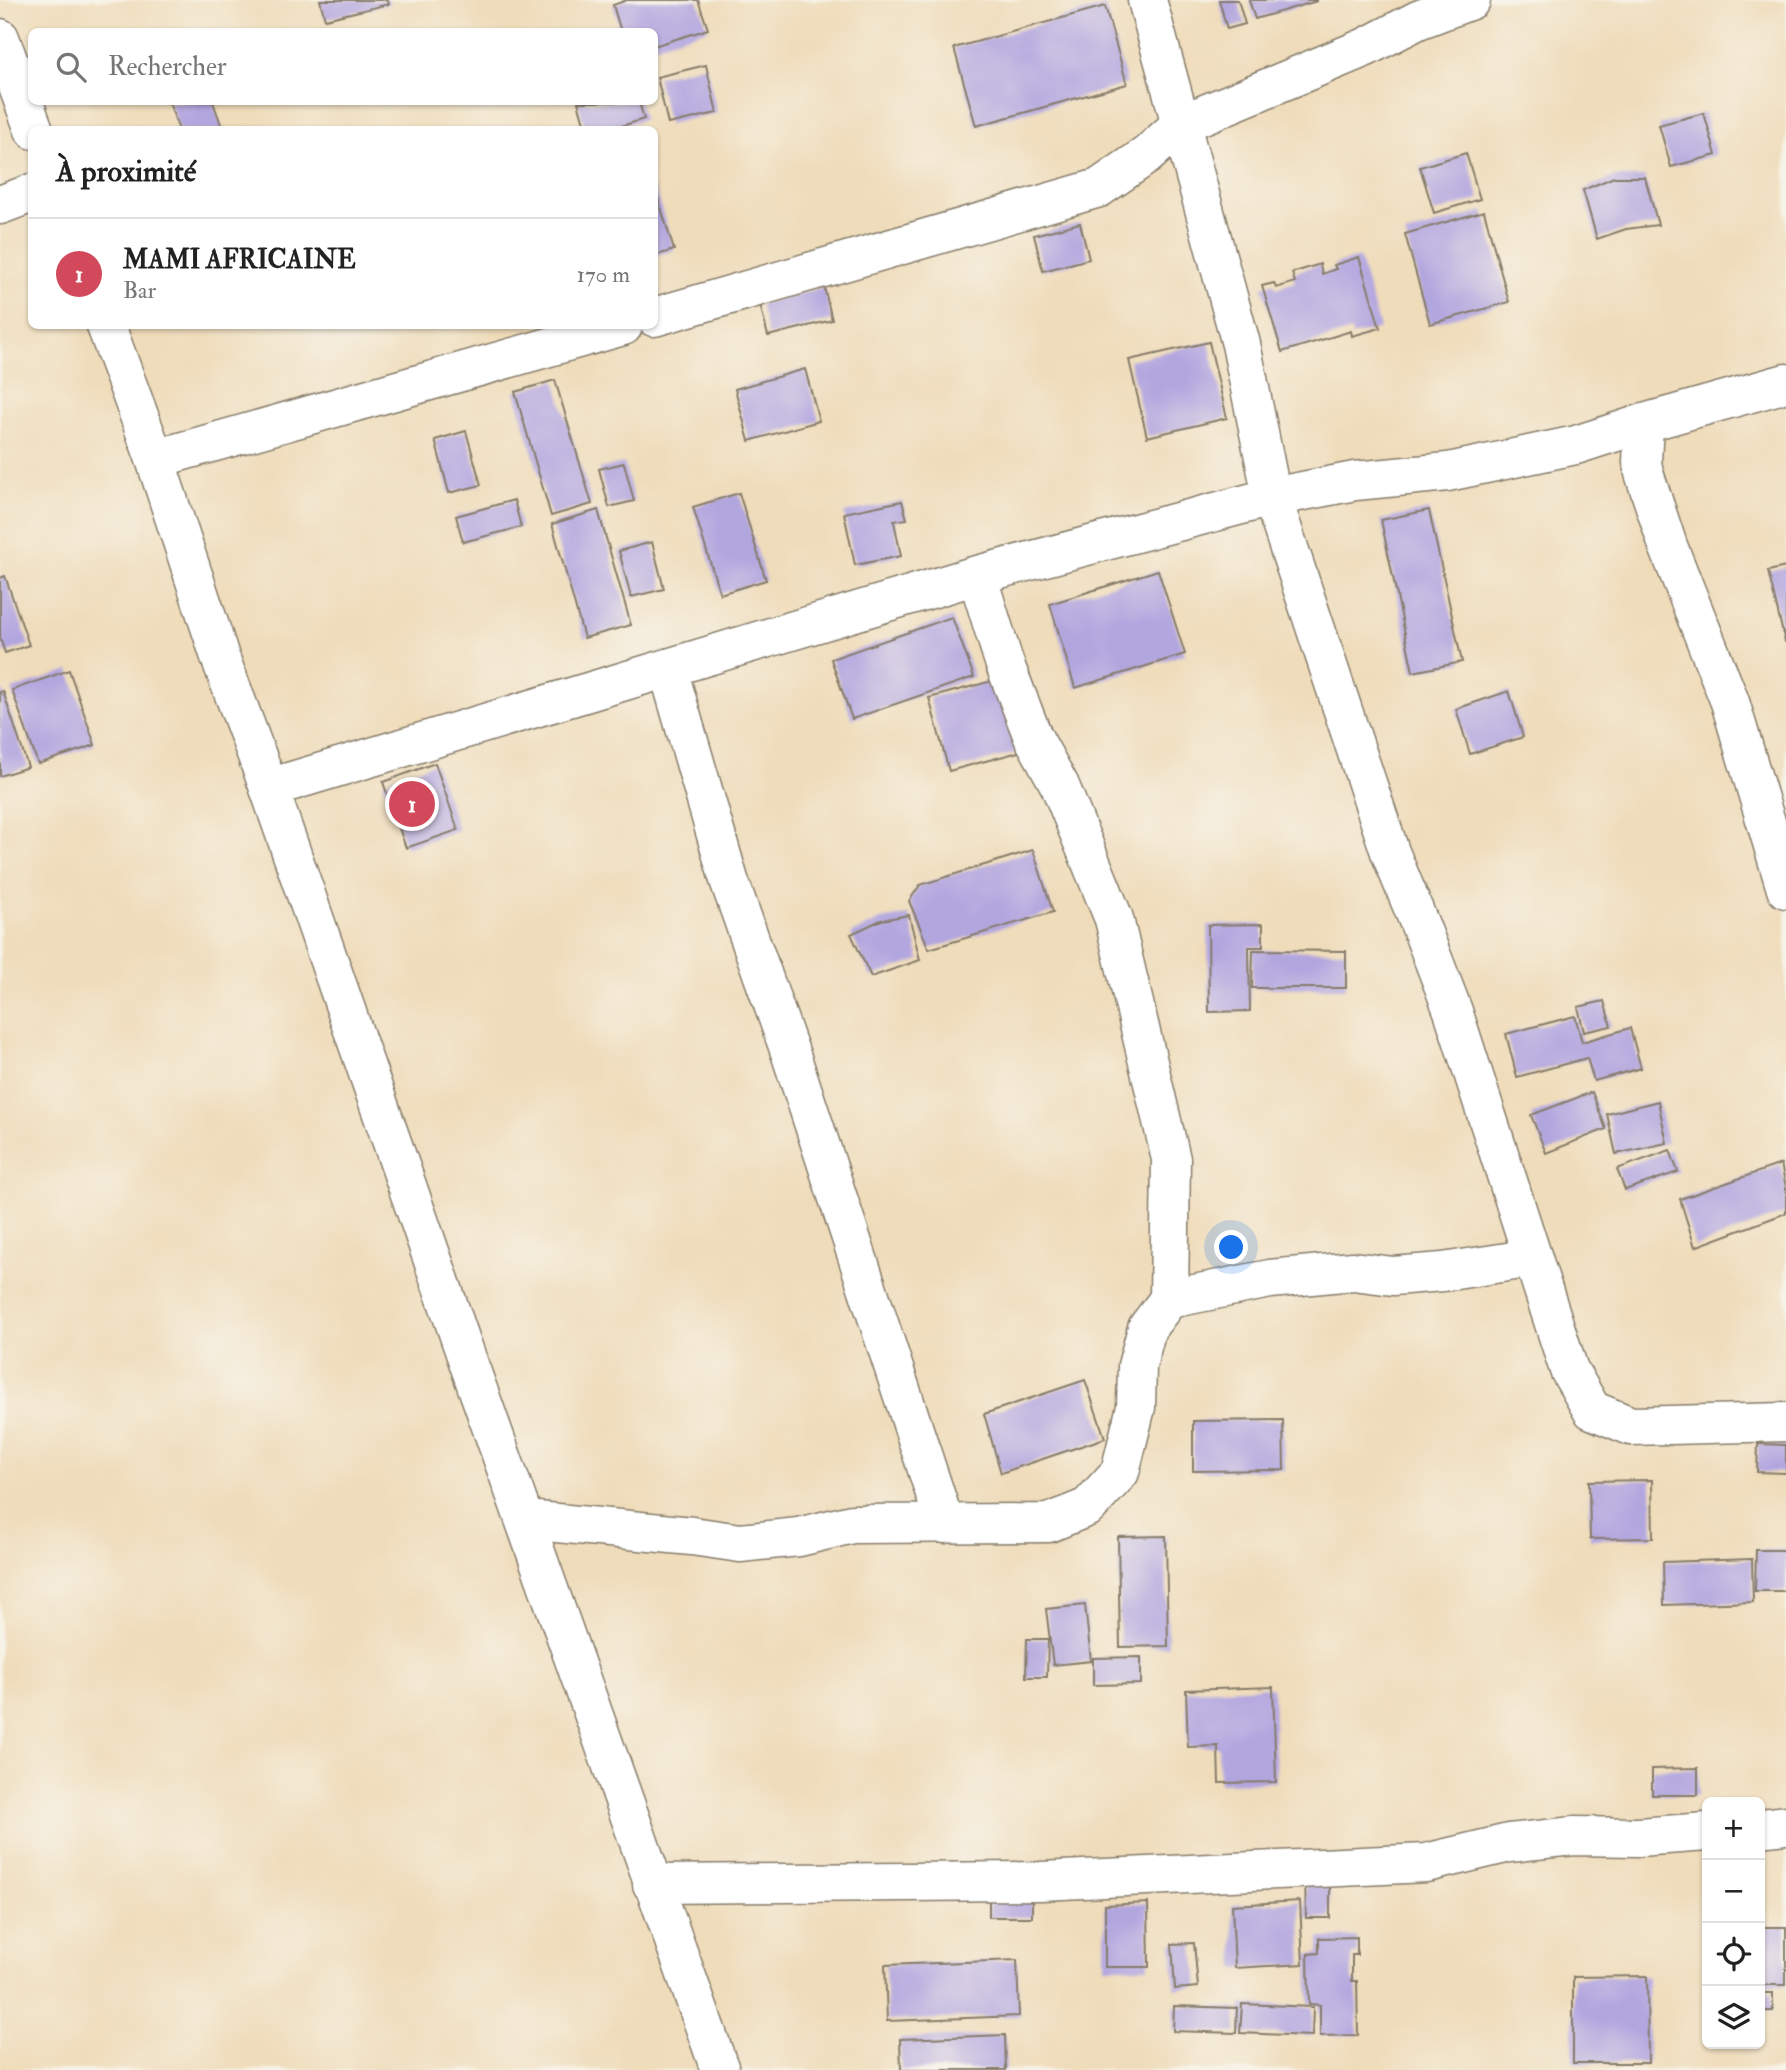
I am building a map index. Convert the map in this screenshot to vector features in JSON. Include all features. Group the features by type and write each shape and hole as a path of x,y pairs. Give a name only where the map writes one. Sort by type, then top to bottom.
{"street":[{"path":"1147,0 1241,344 1272,497 1390,852 1453,1011 1569,1370 1592,1410 1631,1426 1786,1422"},
{"path":"658,316 1099,188 1147,155 1181,124 1366,47 1418,20 1471,0"},
{"path":"0,38 33,126"},
{"path":"0,205 28,194"},
{"path":"107,329 155,460 220,657 269,789 359,1052 720,2070"},
{"path":"155,460 613,329"},
{"path":"269,789 977,575 1272,497 1355,481 1448,472 1576,445 1786,383"},
{"path":"1644,423 1644,473 1668,547 1730,702 1786,889"},
{"path":"526,1520 740,1543 799,1536 852,1524 1049,1523 1088,1507 1120,1472 1136,1407 1138,1367 1147,1328 1169,1299 1171,1159 1114,919 1060,786 1033,737 1004,662 977,575"},
{"path":"668,670 729,880 791,1055 945,1524"},
{"path":"1169,1299 1270,1279 1353,1271 1393,1276 1443,1272 1533,1258"},
{"path":"1765,1827 1786,1825"},
{"path":"652,1884 1041,1881 1426,1863 1509,1843 1574,1836 1638,1837 1702,1832"}],"building":[{"path":"320,0 388,0 389,4 325,19"},
{"path":"627,0 698,0 708,29 658,45 658,28 620,28 613,5"},
{"path":"1219,0 1238,0 1245,24 1227,29"},
{"path":"1249,0 1317,0 1317,1 1255,19"},
{"path":"1105,6 1127,84 976,126 954,48"},
{"path":"706,65 717,113 668,124 658,77"},
{"path":"170,105 214,105 222,126 178,126"},
{"path":"579,105 640,105 644,119 622,126 585,126"},
{"path":"1704,113 1716,155 1671,167 1659,125"},
{"path":"1466,153 1480,199 1434,213 1420,167"},
{"path":"1614,177 1645,177 1658,225 1626,229 1597,239 1583,190"},
{"path":"658,198 674,250 658,255"},
{"path":"1484,211 1509,302 1430,324 1405,234"},
{"path":"1080,223 1089,259 1043,271 1034,235"},
{"path":"1359,257 1380,328 1352,336 1351,331 1282,352 1262,286 1274,283 1276,288 1295,282 1292,273 1320,264 1322,274 1336,269 1334,265"},
{"path":"824,287 832,320 768,336 760,304"},
{"path":"1209,342 1227,418 1147,437 1129,360"},
{"path":"805,369 819,421 749,441 735,389"},
{"path":"555,380 592,504 551,516 515,392"},
{"path":"466,431 481,485 449,493 435,440"},
{"path":"624,463 634,501 609,507 599,469"},
{"path":"739,493 766,580 720,594 693,507"},
{"path":"514,500 521,527 463,542 456,516"},
{"path":"902,501 907,519 894,521 901,556 855,565 844,513"},
{"path":"598,510 631,625 584,638 552,524"},
{"path":"1429,510 1462,662 1413,672 1381,520"},
{"path":"652,542 664,589 631,597 619,551"},
{"path":"1786,567 1786,642 1785,642 1768,571"},
{"path":"1158,570 1185,654 1075,688 1050,604"},
{"path":"5,576 29,645 5,653 0,638 0,578"},
{"path":"952,617 974,677 852,719 831,659"},
{"path":"69,670 95,745 38,764 12,690"},
{"path":"1007,677 1026,750 949,771 929,698"},
{"path":"3,691 28,767 0,776 0,692"},
{"path":"1509,691 1523,737 1470,754 1456,709"},
{"path":"435,763 458,830 406,848 383,782"},
{"path":"1033,850 1053,912 929,949 909,901 920,885"},
{"path":"909,915 920,960 871,977 851,934 881,920"},
{"path":"1263,924 1263,947 1249,947 1250,1011 1209,1012 1208,925"},
{"path":"1253,950 1346,951 1346,988 1252,988"},
{"path":"1604,1001 1611,1026 1584,1032 1578,1007"},
{"path":"1575,1016 1582,1042 1630,1028 1641,1068 1594,1081 1587,1058 1517,1077 1506,1034"},
{"path":"1592,1092 1606,1129 1546,1153 1531,1115"},
{"path":"1658,1101 1667,1143 1616,1154 1607,1114"},
{"path":"1670,1150 1678,1172 1625,1190 1617,1169"},
{"path":"1781,1164 1786,1187 1786,1213 1695,1247 1680,1199"},
{"path":"1085,1380 1105,1438 1001,1473 984,1414"},
{"path":"1283,1420 1284,1470 1193,1471 1193,1421"},
{"path":"1758,1444 1786,1445 1786,1473 1757,1472"},
{"path":"1652,1480 1653,1538 1590,1539 1589,1481"},
{"path":"1166,1536 1168,1646 1120,1647 1118,1537"},
{"path":"1756,1550 1786,1550 1786,1591 1755,1591"},
{"path":"1752,1559 1753,1602 1664,1605 1663,1562"},
{"path":"1085,1605 1091,1661 1053,1665 1046,1609"},
{"path":"1027,1639 1048,1639 1047,1677 1026,1677"},
{"path":"1141,1657 1141,1684 1093,1685 1093,1658"},
{"path":"1273,1687 1276,1782 1219,1783 1218,1746 1188,1747 1186,1690"},
{"path":"1698,1768 1698,1795 1652,1795 1652,1769"},
{"path":"1305,1878 1330,1878 1330,1918 1306,1918"},
{"path":"989,1893 1032,1893 1032,1917 989,1917"},
{"path":"1300,1901 1303,1964 1235,1968 1232,1905"},
{"path":"1148,1903 1149,1967 1105,1967 1105,1905"},
{"path":"1765,1927 1786,1927 1786,1985 1765,1985"},
{"path":"1357,1937 1357,1955 1352,1955 1352,1981 1357,1981 1358,2035 1320,2036 1320,2005 1309,2004 1308,1954 1319,1953 1319,1938"},
{"path":"1194,1943 1198,1987 1175,1989 1172,1944"},
{"path":"1017,1960 1019,2016 887,2021 885,1965"},
{"path":"1647,1976 1648,2063 1573,2063 1573,1977"},
{"path":"1765,1993 1773,1993 1773,2011 1765,2011"},
{"path":"1242,2004 1313,2007 1312,2036 1240,2033"},
{"path":"1174,2006 1237,2008 1236,2033 1173,2031"},
{"path":"1005,2035 1006,2070 901,2070 900,2039"}],"place":[{"name":"MAMI AFRICAINE","path":"412,804"}]}
